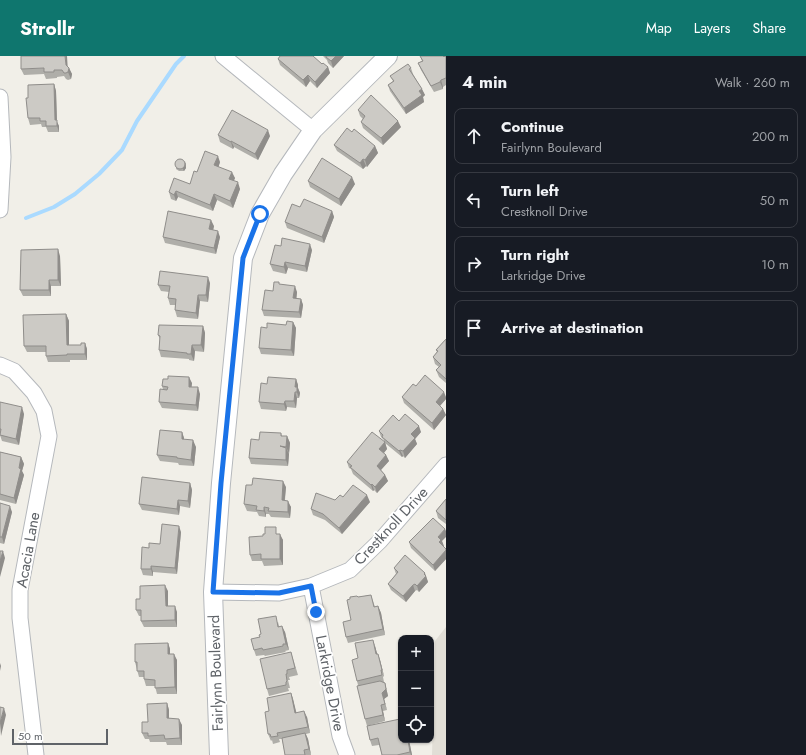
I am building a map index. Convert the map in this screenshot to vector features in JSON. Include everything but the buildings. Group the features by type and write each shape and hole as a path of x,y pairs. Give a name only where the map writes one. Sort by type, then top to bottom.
{"street":[{"path":"223,56 313,130"},
{"name":"Fairlynn Boulevard","path":"219,755 213,592 221,483 243,258 260,214 283,174 313,130 388,56"},
{"path":"0,97 2,157 0,210"},
{"name":"Acacia Lane","path":"0,365 14,371 34,393 44,411 49,436 20,590 20,618 36,755"},
{"name":"Crestknoll Drive","path":"213,592 279,593 311,586 350,570 380,541 446,465"},
{"name":"Larkridge Drive","path":"311,586 340,736 346,755"}],"shaded area":[{"path":"446,627 446,755 432,755 432,743 434,743 435,641"}],"waterway":[{"path":"26,218 54,207 75,194 99,174 122,150 137,121 176,64 184,56"}],"route":[{"path":"260,214 243,258 221,483 213,592 279,593 311,586 316,612"}]}
